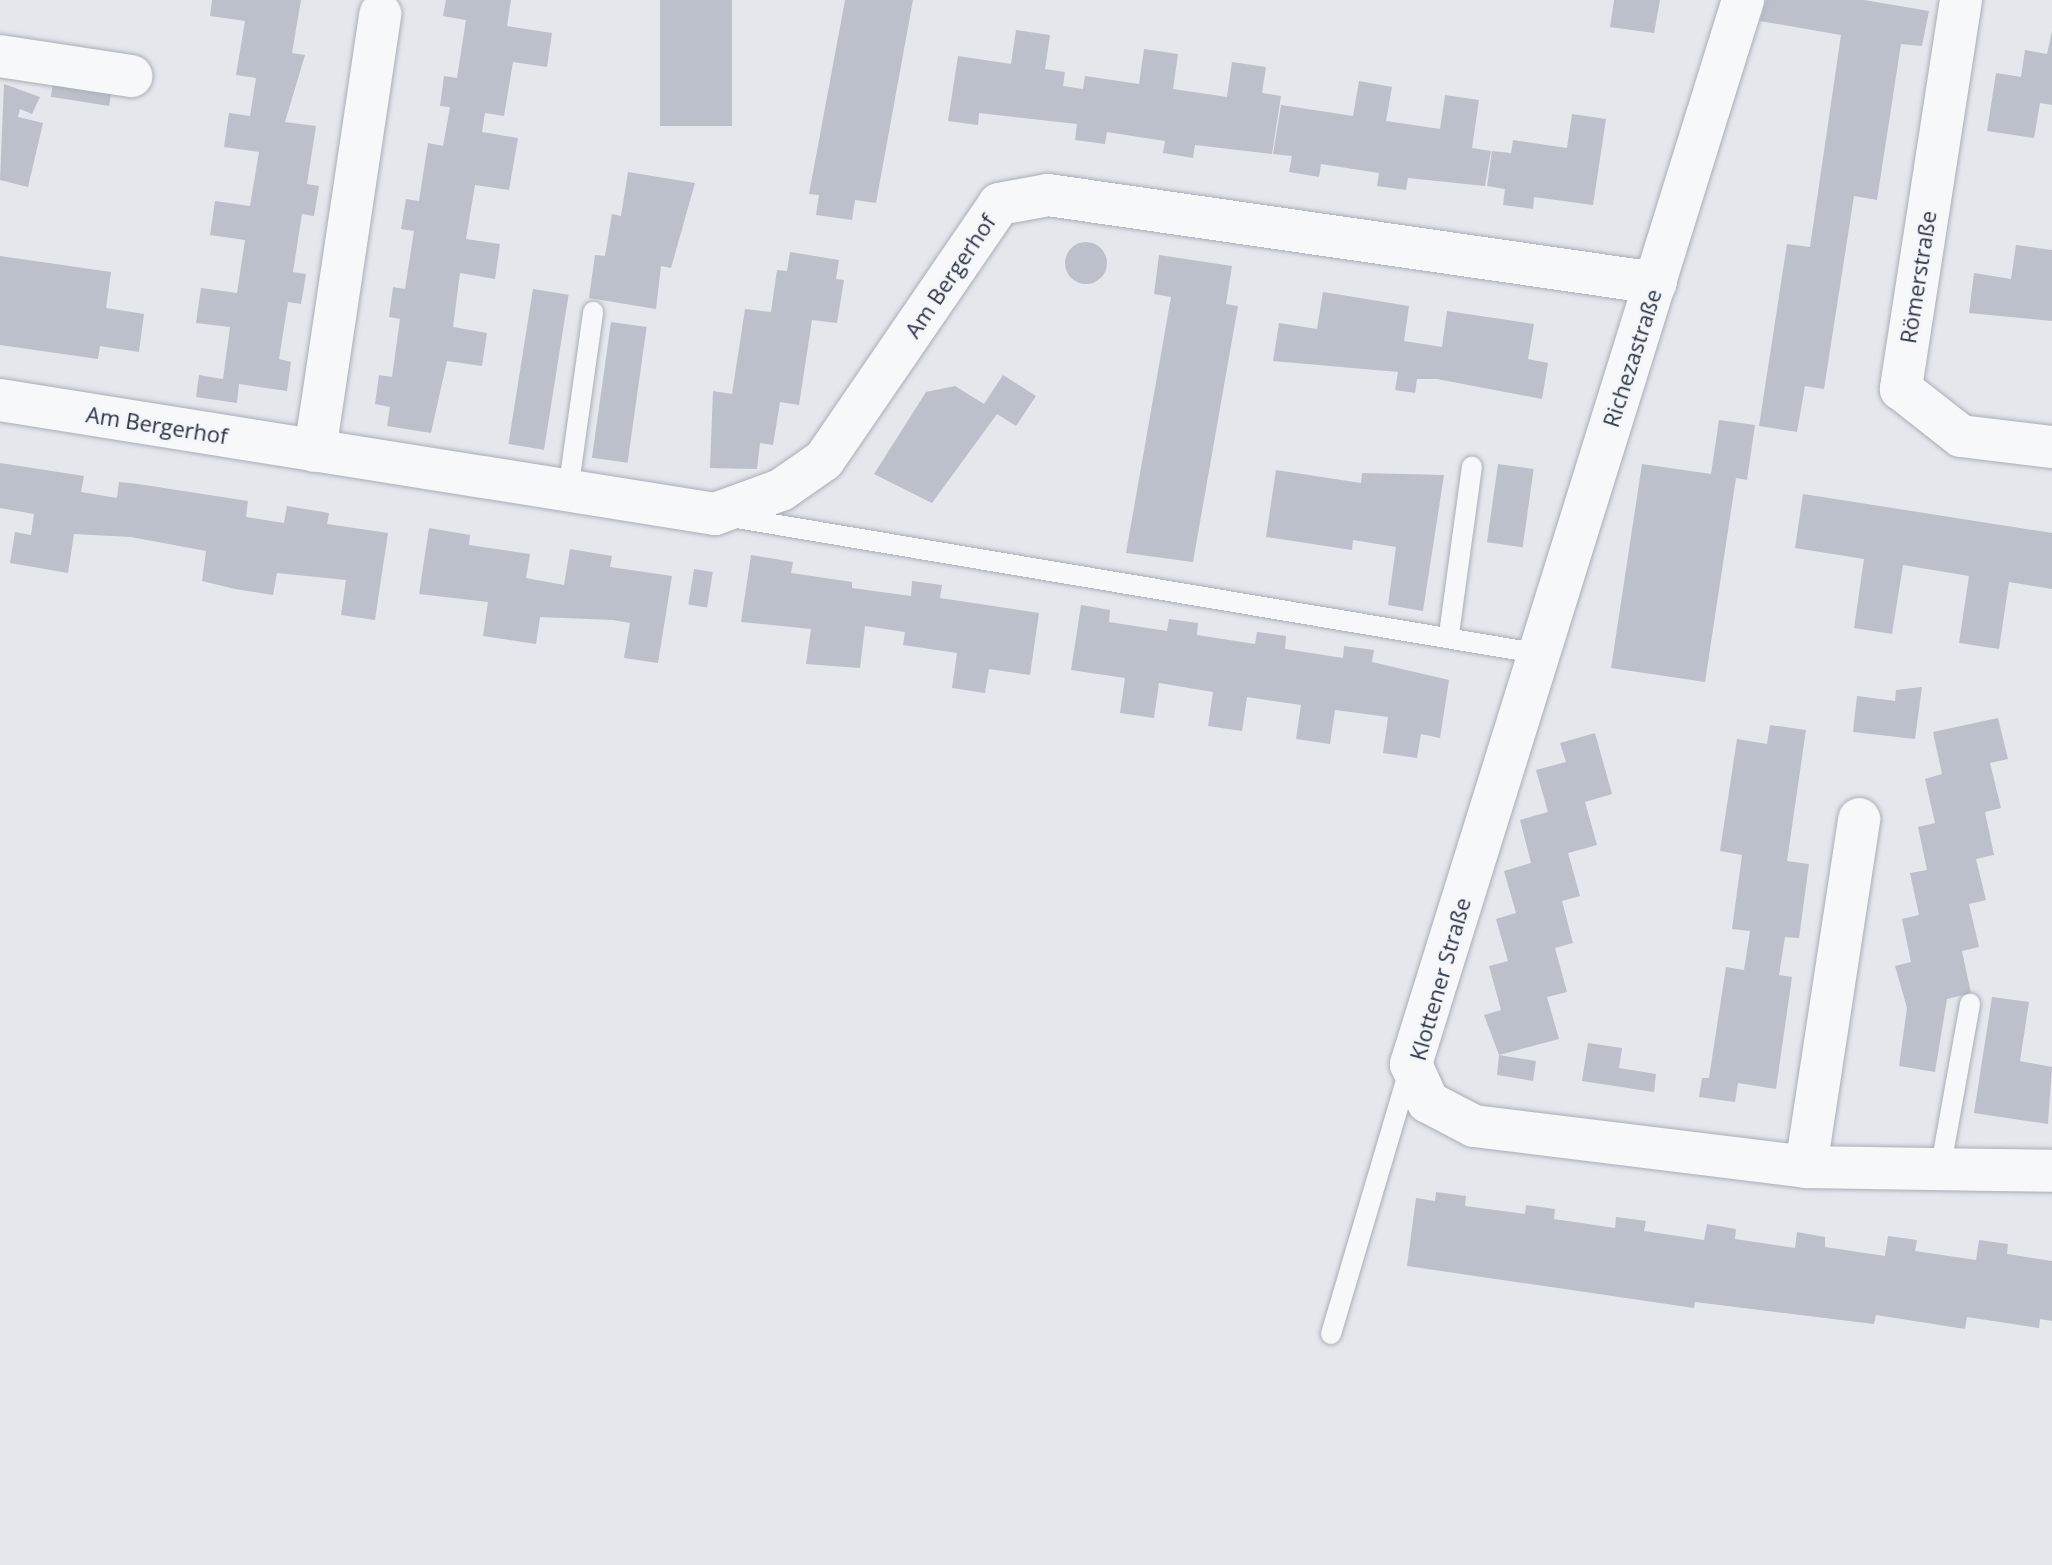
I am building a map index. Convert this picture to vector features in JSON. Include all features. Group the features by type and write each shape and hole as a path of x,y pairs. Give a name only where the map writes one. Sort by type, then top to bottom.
{"street":[{"name":"Richezastraße","path":"1520,715 1535,653 1656,283 1743,0"},
{"name":"Römerstraße","path":"1961,0 1901,389 1961,436 2052,447"},
{"path":"315,451 380,14"},
{"path":"0,56 131,76"},
{"name":"Am Bergerhof","path":"0,400 715,514 781,490 824,460 999,204 1048,195 1656,283"},
{"name":"Klottener Straße","path":"1520,715 1411,1064 1428,1102 1474,1126 1806,1167 2052,1171"},
{"path":"1806,1167 1859,819"}],"lane":[{"path":"568,491 593,312"},
{"path":"1449,634 1472,467"},
{"path":"715,514 1449,634 1535,653"},
{"path":"1940,1171 1970,1004"},
{"path":"1331,1334 1411,1064"}],"building":[{"path":"212,0 301,0 292,53 305,55 285,122 316,126 307,184 319,186 314,216 302,214 293,272 306,274 301,304 288,302 279,359 291,362 287,391 239,384 237,403 196,397 199,375 223,379 230,327 196,323 201,288 237,293 245,240 210,235 215,201 250,206 259,152 224,147 229,113 250,116 256,78 236,75 245,21 210,16"},
{"path":"446,0 511,0 507,26 552,33 547,67 513,62 504,116 485,113 482,132 518,138 509,190 475,185 466,239 500,244 495,279 460,273 453,327 487,333 482,366 447,361 431,433 387,426 390,407 375,404 379,375 392,377 400,319 389,317 393,287 405,289 414,231 401,229 406,199 419,201 428,143 443,146 450,107 440,106 444,76 457,78 466,20 443,16"},
{"path":"660,0 732,0 732,126 660,126"},
{"path":"845,0 913,0 876,203 855,200 852,220 816,215 819,195 809,194"},
{"path":"1614,0 1660,0 1654,33 1610,27"},
{"path":"1766,0 1864,0 1929,11 1922,46 1901,44 1877,200 1854,196 1824,389 1805,386 1797,432 1759,426 1787,244 1810,247 1841,35 1760,21"},
{"path":"1016,30 1050,35 1045,69 1065,72 1063,86 1083,89 1085,76 1139,84 1144,49 1178,54 1173,89 1227,97 1232,62 1266,67 1262,93 1281,96 1272,154 1195,145 1193,158 1163,153 1165,141 1107,132 1105,144 1075,140 1077,124 979,113 978,125 948,121 958,56 1011,64"},
{"path":"2052,31 2052,105 2040,103 2034,138 1987,131 1996,73 2021,77 2025,50 2047,54"},
{"path":"54,77 112,86 109,106 51,97"},
{"path":"1359,81 1392,87 1386,121 1440,129 1445,95 1479,100 1472,148 1491,151 1485,186 1408,178 1406,190 1377,186 1379,173 1321,164 1319,177 1289,172 1292,156 1273,154 1281,105 1353,116"},
{"path":"4,84 40,97 32,114 20,109 18,117 43,123 28,187 0,180"},
{"path":"1572,114 1606,119 1593,205 1534,197 1533,209 1503,205 1505,189 1487,186 1492,151 1511,153 1513,140 1567,148"},
{"path":"628,172 695,183 671,268 661,266 656,309 589,298 595,255 605,256 612,214 621,216"},
{"path":"1086,242 1101,248 1107,263 1101,278 1086,284 1071,278 1065,263 1071,248"},
{"path":"2016,245 2052,250 2052,321 1969,313 1974,273 2011,279"},
{"path":"790,252 839,260 836,279 844,280 837,323 812,320 799,405 780,402 773,445 760,443 757,469 710,468 713,391 732,394 745,309 771,312 777,270 787,271"},
{"path":"1159,255 1232,266 1226,304 1238,306 1193,562 1126,553 1171,297 1154,294"},
{"path":"0,256 111,272 106,308 144,314 139,352 100,346 98,359 0,345"},
{"path":"533,289 569,295 544,450 508,444"},
{"path":"1323,292 1409,306 1404,341 1442,347 1447,311 1534,324 1528,359 1548,363 1542,399 1437,379 1417,379 1415,393 1395,390 1398,372 1273,361 1279,323 1317,329"},
{"path":"611,322 647,327 628,463 592,458"},
{"path":"1003,375 1036,396 1016,426 997,414 932,503 874,474 926,392 955,386 984,404"},
{"path":"1719,420 1755,425 1747,480 1736,478 1705,682 1611,668 1642,464 1711,474"},
{"path":"0,463 84,476 81,492 117,498 119,482 138,484 248,501 246,517 284,523 287,506 329,513 327,524 388,533 375,620 341,615 346,580 277,573 273,595 235,589 202,581 206,551 131,537 74,534 68,573 10,563 15,532 31,535 34,514 0,508"},
{"path":"1498,464 1534,469 1523,547 1487,542"},
{"path":"1276,470 1361,483 1362,473 1444,475 1423,611 1388,605 1396,547 1353,540 1352,550 1266,537"},
{"path":"1803,494 2052,533 2052,589 2009,582 1999,649 1959,643 1969,576 1903,565 1892,634 1854,628 1864,559 1795,548"},
{"path":"429,528 470,535 469,545 530,554 526,578 564,585 570,549 612,556 610,567 672,576 658,663 624,658 630,623 613,620 540,617 536,644 483,636 488,602 419,594"},
{"path":"751,555 793,562 791,573 852,582 852,588 911,596 912,581 942,585 940,598 1039,613 1030,675 989,669 985,693 952,688 957,653 903,645 905,632 865,626 860,668 806,664 811,629 741,622"},
{"path":"694,569 713,572 707,608 688,605"},
{"path":"1081,605 1110,610 1109,622 1167,631 1169,619 1198,623 1197,635 1255,644 1257,632 1286,636 1285,649 1343,658 1344,646 1374,650 1372,662 1449,680 1440,738 1421,734 1417,758 1383,753 1388,717 1335,710 1330,744 1296,739 1301,705 1247,697 1242,731 1208,726 1213,692 1159,683 1154,718 1120,713 1125,678 1071,670"},
{"path":"1922,687 1915,739 1853,732 1857,696 1895,701 1896,690"},
{"path":"1998,718 2008,759 1990,763 2001,808 1985,812 1994,855 1976,859 1986,900 1969,904 1979,947 1962,951 1971,993 1947,999 1935,1072 1899,1066 1907,1008 1895,966 1911,962 1902,919 1919,915 1910,873 1927,870 1918,827 1935,823 1925,779 1942,774 1933,732"},
{"path":"1770,725 1806,730 1787,861 1809,864 1799,938 1785,937 1779,975 1792,977 1776,1089 1738,1083 1735,1102 1699,1097 1702,1078 1709,1078 1726,967 1744,970 1750,931 1732,929 1742,855 1720,851 1737,739 1767,744"},
{"path":"1595,733 1612,794 1585,802 1597,845 1568,853 1580,896 1562,901 1573,943 1555,948 1567,992 1547,997 1559,1039 1499,1055 1484,1015 1501,1010 1489,966 1508,961 1496,919 1516,913 1504,871 1531,863 1520,820 1548,812 1536,770 1566,762 1560,743"},
{"path":"1992,997 2029,1002 2020,1061 2052,1067 2048,1124 1974,1113"},
{"path":"1588,1043 1622,1048 1619,1068 1656,1074 1654,1092 1582,1081"},
{"path":"1499,1055 1536,1061 1533,1081 1497,1075"},
{"path":"1436,1192 1466,1196 1465,1206 1525,1214 1526,1205 1555,1209 1554,1219 1615,1228 1616,1217 1646,1221 1644,1231 1704,1240 1707,1224 1736,1229 1735,1239 1795,1248 1797,1232 1825,1237 1825,1247 1885,1256 1888,1236 1917,1240 1915,1251 1976,1260 1979,1240 2008,1244 2007,1254 2052,1261 2052,1321 2040,1319 2039,1328 1967,1317 1965,1329 1876,1315 1874,1324 1695,1302 1694,1308 1407,1266 1416,1198 1435,1201"}]}
